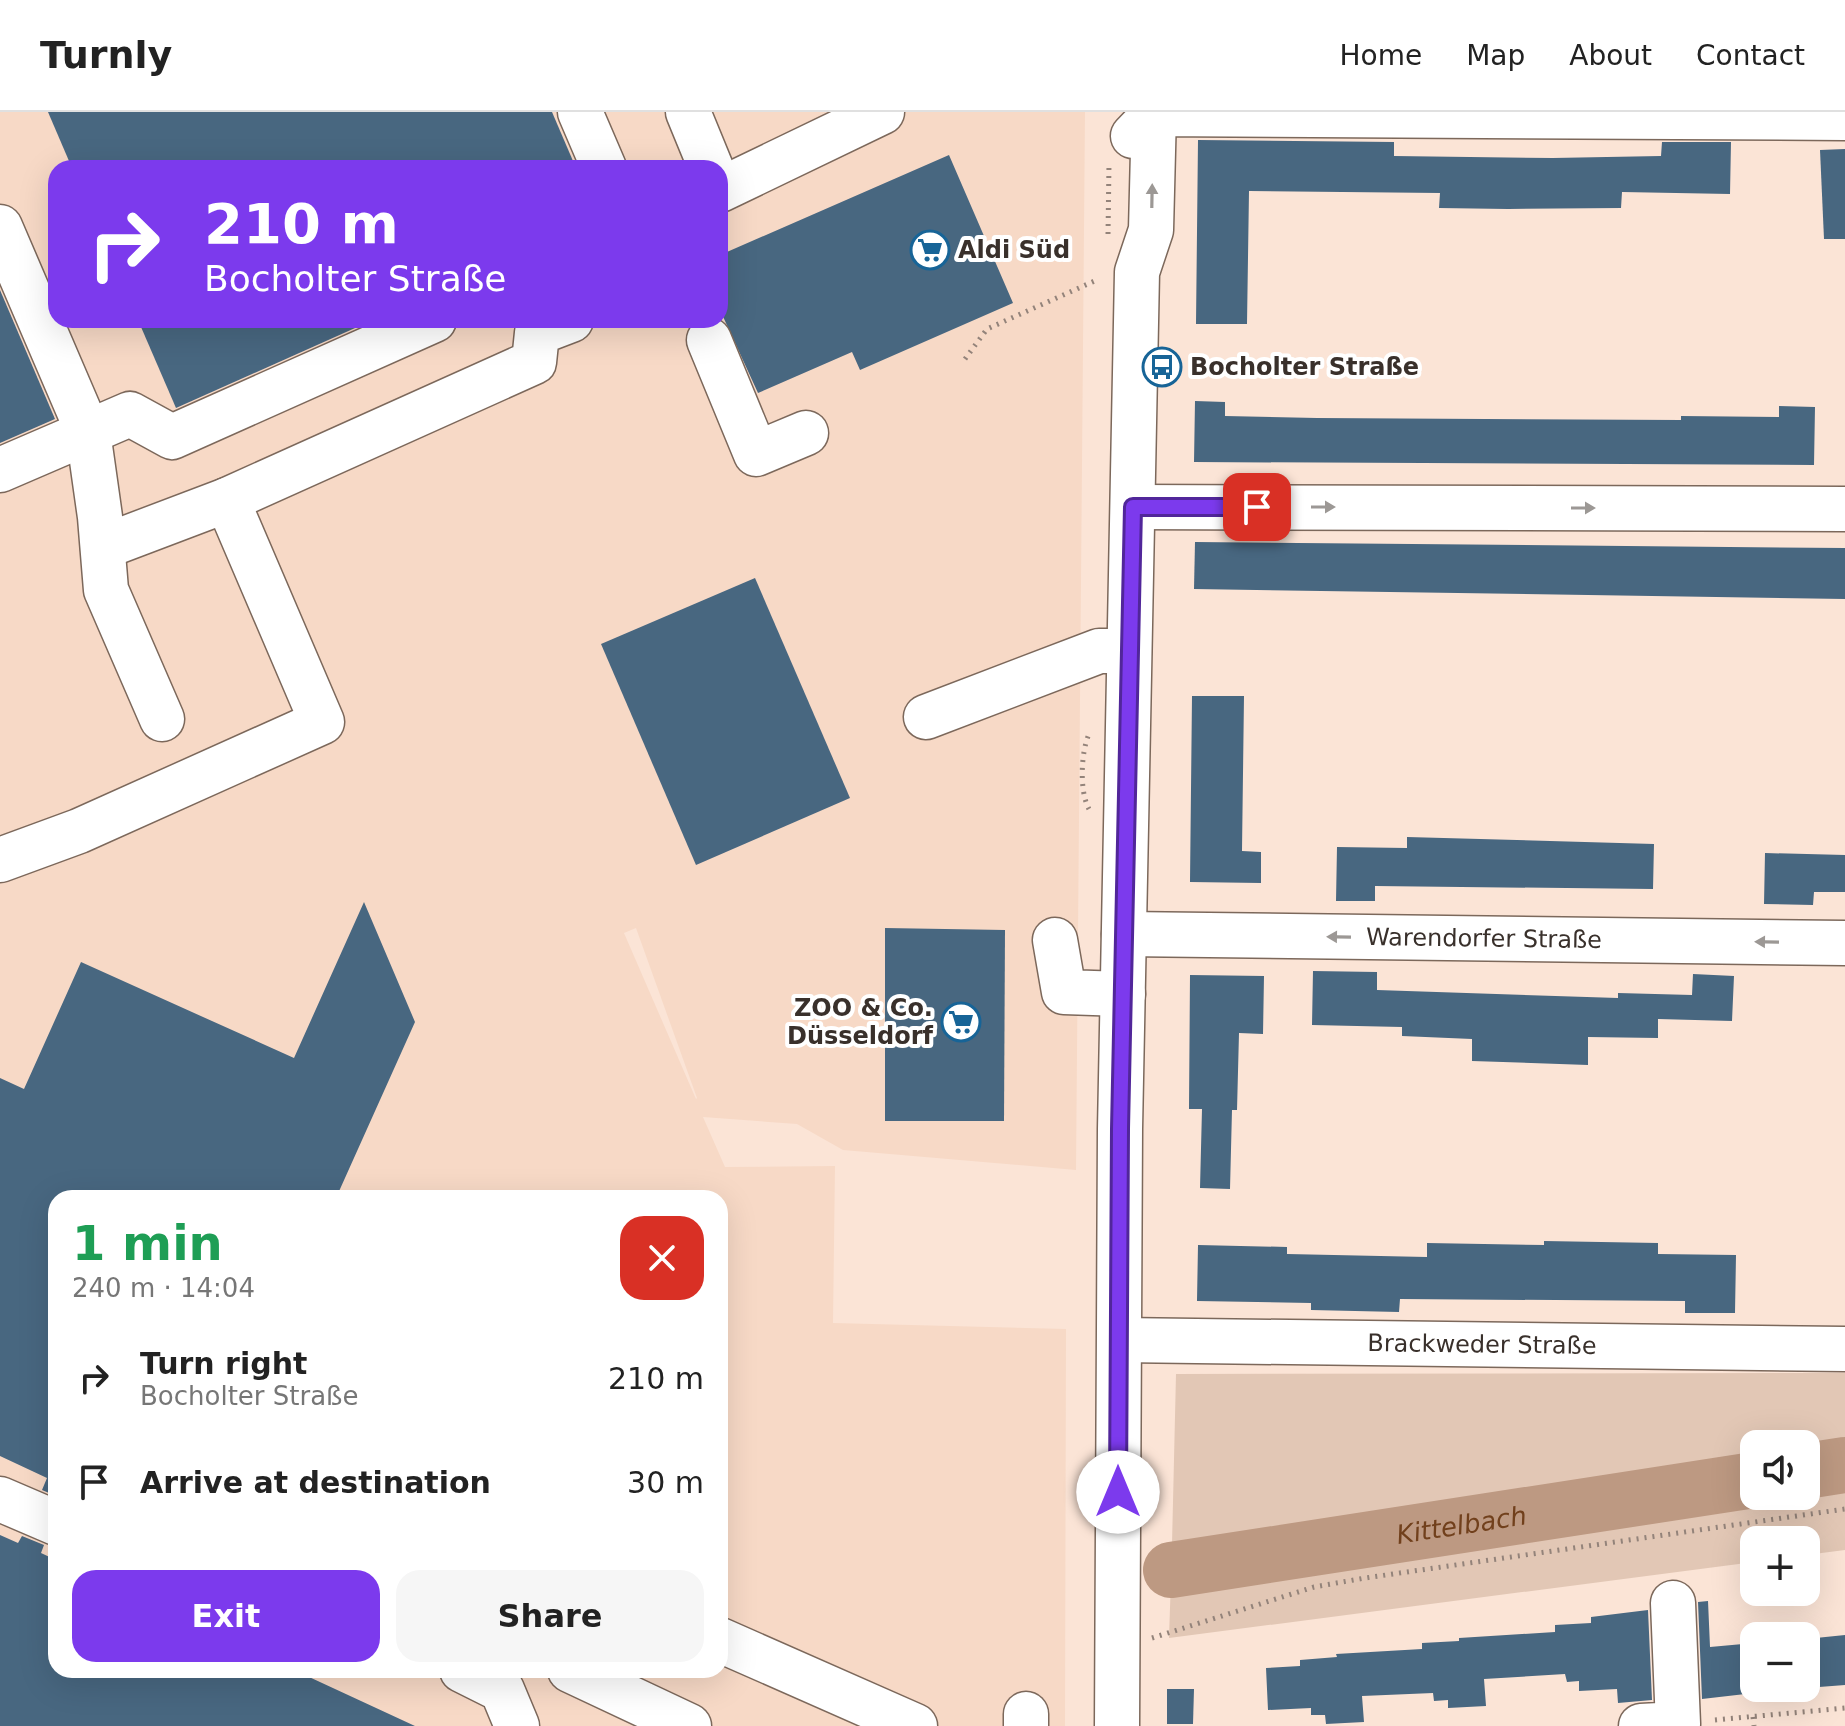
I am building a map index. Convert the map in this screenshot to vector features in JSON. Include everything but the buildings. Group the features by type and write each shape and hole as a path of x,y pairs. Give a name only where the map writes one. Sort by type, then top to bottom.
{"street":[{"path":"580,112 601,160"},
{"path":"688,112 708,160"},
{"path":"728,185 882,112"},
{"path":"1117,1726 1123,994 1133,507 1122,274 1151,230 1139,122 1845,118"},
{"path":"0,227 88,432 106,590 162,719"},
{"path":"0,470 130,414 172,437 416,328"},
{"path":"103,547 227,500 534,362 537,333 550,328"},
{"path":"709,340 756,454 806,433"},
{"path":"0,860 79,831 322,722 227,500"},
{"path":"1133,507 1845,509"},
{"path":"926,717 1099,651 1129,651"},
{"name":"Warendorfer Straße","path":"1124,934 1845,943"},
{"path":"1055,940 1064,992 1123,994"},
{"name":"Brackweder Straße","path":"1120,1340 1845,1349"},
{"path":"0,1499 48,1520"},
{"path":"1641,1726 1678,1724 1673,1603"},
{"path":"728,1644 915,1726"},
{"path":"478,1678 511,1695"},
{"path":"587,1678 689,1726"}],"path":[{"path":"965,359 987,329 1122,274"},
{"path":"1117,1644 1173,1634 1314,1587 1845,1509"},
{"path":"1700,1722 1845,1708"},
{"path":"1753,1717 1754,1726"}],"shaded area":[{"path":"0,112 1085,112 1076,1170 843,1150 797,1124 703,1117 725,1167 835,1166 833,1323 1066,1329 1065,1726 0,1726","holes":["636,928 697,1098 696,1099 624,933"]},
{"path":"1845,1373 1845,1447 1820,1450 1820,1430 1740,1430 1740,1460 1622,1474 1172,1544 1176,1374"},
{"path":"1845,1451 1845,1550 1820,1553 1820,1526 1740,1526 1740,1564 1169,1638 1172,1547 1740,1466 1740,1510 1820,1510 1820,1454"}],"waterway":[{"name":"Kittelbach","path":"1820,1469 1845,1465"},
{"name":"Kittelbach","path":"1171,1570 1740,1482"}],"place":[{"name":"Aldi Süd","path":"930,250"},
{"name":"Bocholter Straße","path":"1162,367"},
{"name":"ZOO & Co. Düsseldorf","path":"961,1022"}],"route":[{"path":"1118,1492 1120,1129 1133,507 1257,507"}]}
